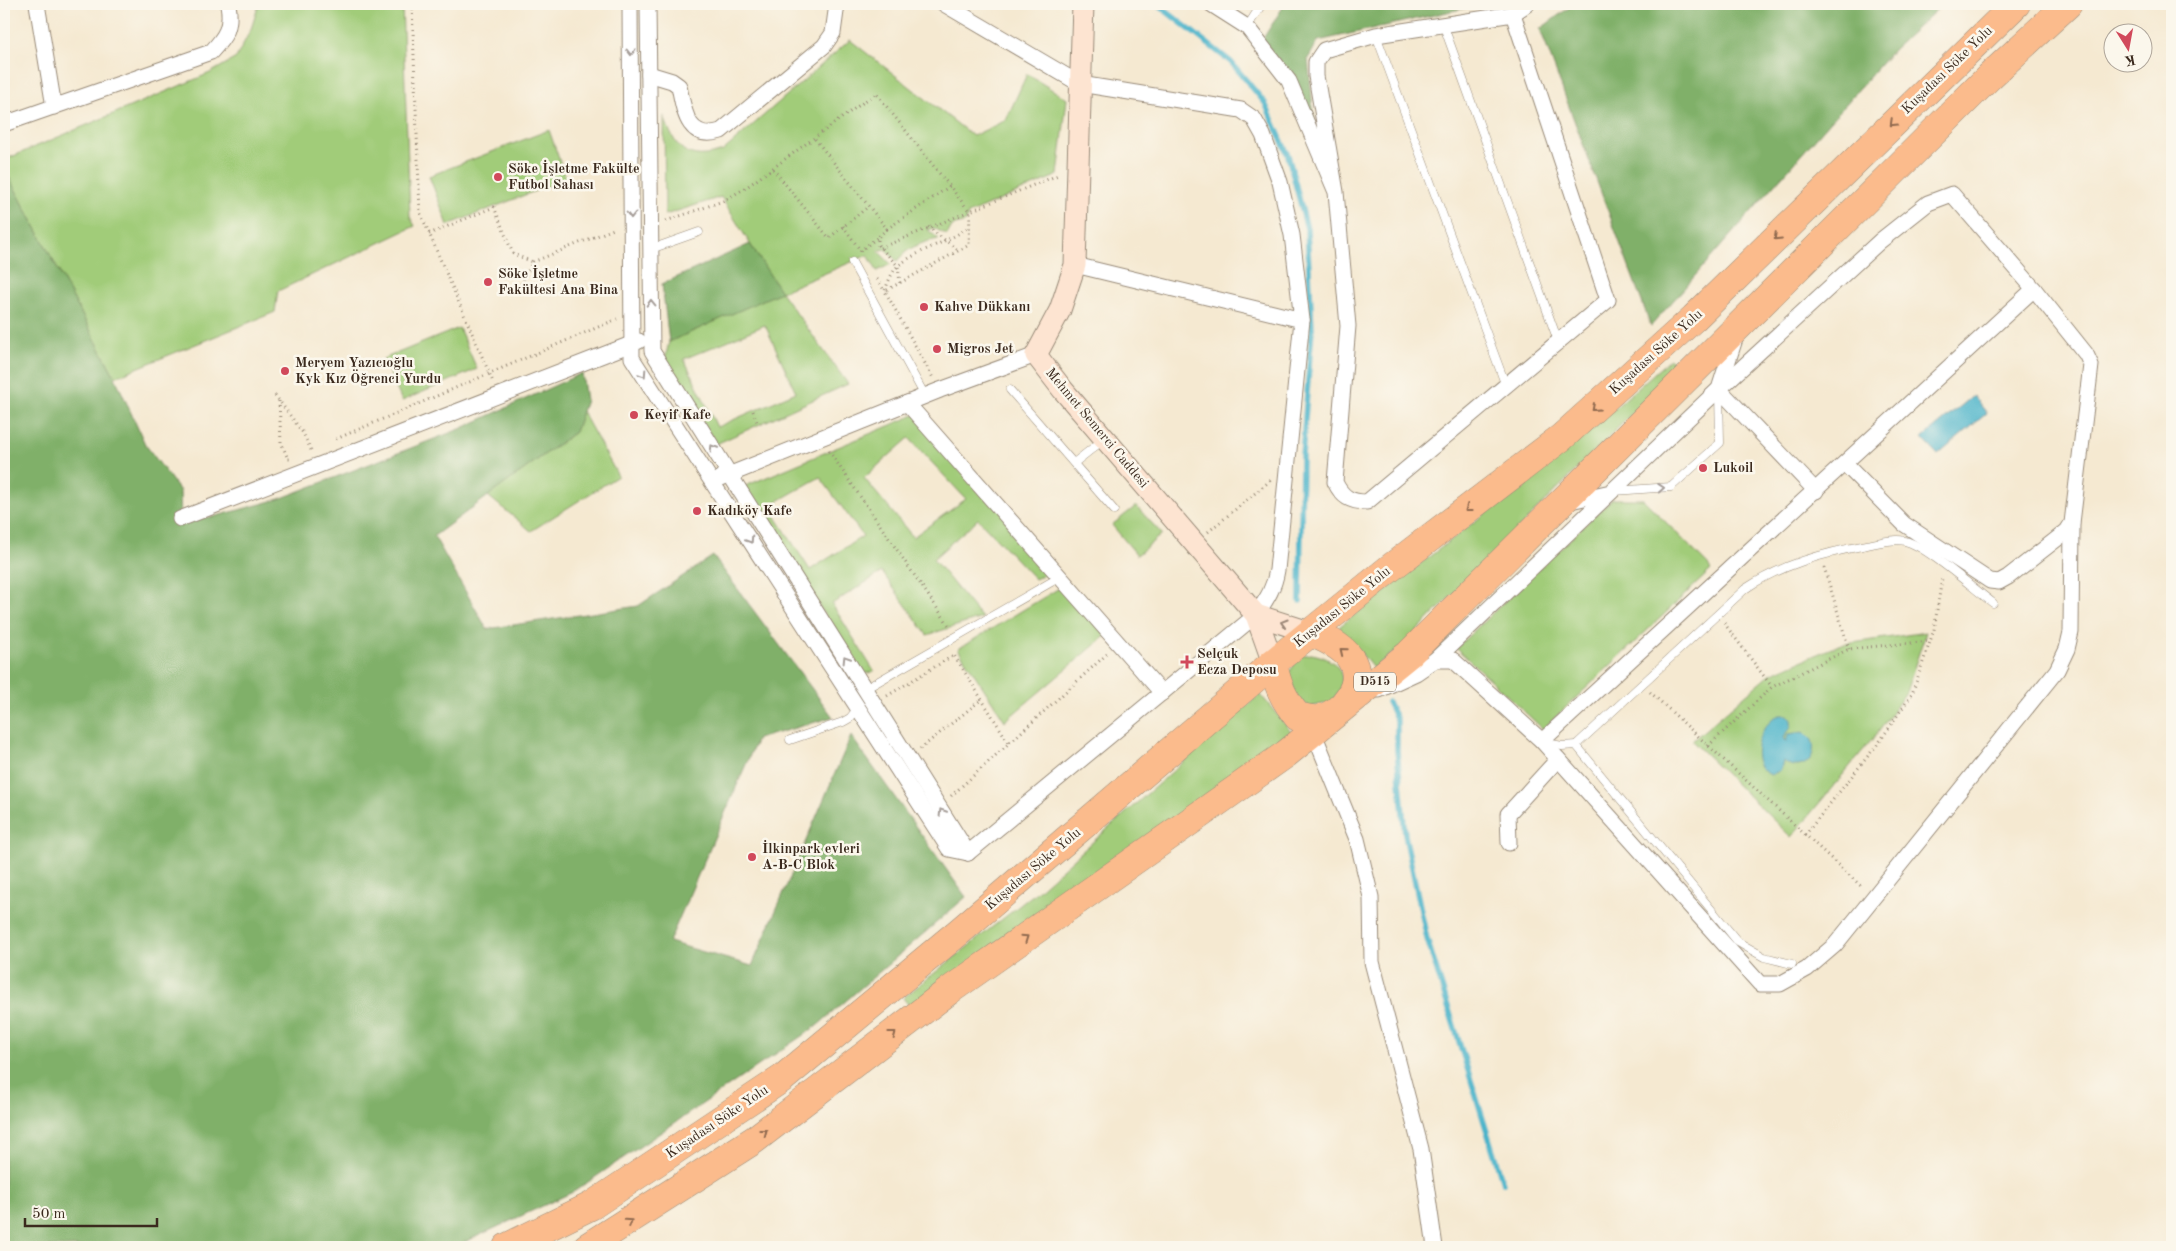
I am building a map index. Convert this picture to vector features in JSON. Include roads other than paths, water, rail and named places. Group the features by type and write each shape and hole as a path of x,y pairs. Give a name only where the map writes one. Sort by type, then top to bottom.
{"highway":[{"name":"Kuşadası Söke Yolu","path":"507,1247 592,1206 783,1078 960,931 1274,663 1389,569 1562,437 1694,318 2016,4"},
{"name":"D515","path":"587,1247 754,1140 950,990 1286,754 1306,724 1339,709 1410,654 1559,503 1989,77 2068,4"},
{"path":"1312,633 1333,643 1350,658 1356,673 1353,691 1339,709"},
{"path":"1274,663 1278,686 1286,702 1306,724"}],"street":[{"path":"37,4 54,107"},
{"path":"4,124 211,52 226,36 230,13 228,4"},
{"path":"630,4 632,358 949,849 968,853"},
{"path":"648,4 652,350 968,853"},
{"path":"649,74 672,80 679,86 687,120 696,130 708,134 721,131 824,46 833,33 836,4"},
{"path":"944,4 1080,84 1241,110 1254,119 1273,157 1286,204 1296,259 1302,320 1277,570 1269,597 1256,615 968,853"},
{"name":"Mehmet Semerci Caddesi","path":"1084,4 1075,265 1060,310 1036,355 1104,439 1256,615 1274,663"},
{"path":"1211,4 1247,28 1290,81 1336,192"},
{"path":"1513,14 1608,300 1368,502 1354,502 1341,494 1335,482 1348,326 1336,192 1316,76 1316,62 1324,50 1376,35 1513,14 1527,4"},
{"path":"1339,709 1416,673 1435,660 1719,389 1880,241 1928,203 1952,194 2034,289 2086,354 2091,365 2072,523 2071,632 2067,649 2057,670 1835,945 1807,969 1780,984 1760,984 1542,742 1453,660 1435,660"},
{"path":"1075,265 1302,320"},
{"path":"1542,742 2034,289"},
{"path":"1719,389 1739,326"},
{"path":"180,519 500,396 652,335"},
{"path":"712,482 940,390 1036,355"},
{"path":"1719,389 1816,491"},
{"path":"907,403 1162,693"},
{"path":"1845,464 1904,524 1990,581 1998,582 2008,577 2067,532 2072,523"},
{"path":"1559,503 1612,492"},
{"path":"1256,615 1312,633"},
{"path":"1306,724 1356,839 1371,897 1372,962 1421,1149 1435,1247"},
{"path":"1509,843 1508,814 1558,759"}],"lane":[{"path":"1247,28 1262,4"},
{"path":"1443,24 1558,341"},
{"path":"1376,35 1506,386"},
{"path":"651,250 699,232"},
{"path":"852,262 925,396"},
{"path":"1612,492 1672,488 1720,443 1719,389"},
{"path":"1010,390 1114,510"},
{"path":"1074,463 1104,439"},
{"path":"1542,742 1562,746 1576,745 1745,589 1761,578 1820,555 1877,543 1905,540 1924,550 1993,603"},
{"path":"865,688 1060,577"},
{"path":"790,740 843,722 850,718 858,708"},
{"path":"1576,745 1738,942 1764,957 1792,964"}],"water":[{"path":"1973,396 1987,413 1938,455 1922,438"},
{"path":"1780,715 1787,715 1791,721 1791,726 1784,737 1786,742 1788,734 1804,732 1812,740 1813,754 1806,763 1801,765 1789,765 1783,761 1781,770 1771,775 1763,770 1758,763 1756,754 1761,735 1766,726 1772,719"}],"waterway":[{"path":"1157,4 1231,62 1265,103 1288,155 1307,229 1312,329 1302,457 1300,601"},
{"path":"1388,702 1397,720 1397,750 1405,835 1427,939 1503,1183"}],"place":[{"name":"Söke İşletme Fakülte Futbol Sahası","path":"498,177"},
{"name":"Söke İşletme Fakültesi Ana Bina","path":"488,282"},
{"name":"Kahve Dükkanı","path":"924,307"},
{"name":"Migros Jet","path":"937,349"},
{"name":"Meryem Yazıcıoğlu Kyk Kız Öğrenci Yurdu","path":"285,371"},
{"name":"Keyif Kafe","path":"634,415"},
{"name":"Lukoil","path":"1703,468"},
{"name":"Kadıköy Kafe","path":"697,511"},
{"name":"Selçuk Ecza Deposu","path":"1187,662"},
{"name":"İlkinpark evleri A-B-C Blok","path":"752,857"}]}
